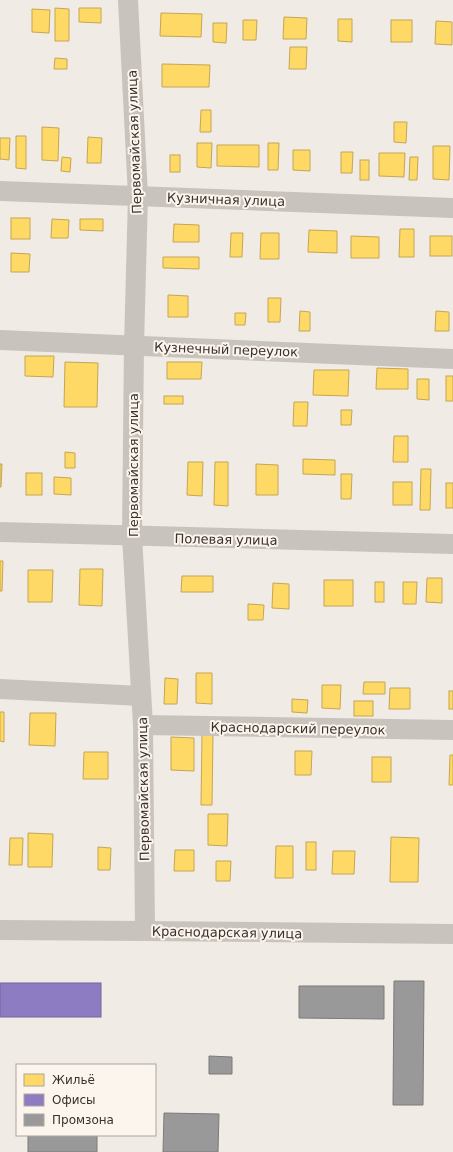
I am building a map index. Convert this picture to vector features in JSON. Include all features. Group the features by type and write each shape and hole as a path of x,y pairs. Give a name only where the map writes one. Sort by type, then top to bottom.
{"street":[{"name":"Первомайская улица","path":"128,0 138,196 134,346 132,536 143,725 145,931"},
{"name":"Кузничная улица","path":"0,191 453,208"},
{"name":"Кузнечный переулок","path":"0,340 453,359"},
{"name":"Полевая улица","path":"0,532 453,544"},
{"path":"0,689 141,696"},
{"name":"Краснодарский переулок","path":"143,725 453,730"},
{"name":"Краснодарская улица","path":"0,930 453,934"}],"building: Жильё":[{"path":"55,8 69,9 69,41 55,41"},
{"path":"79,8 101,8 101,23 79,22"},
{"path":"32,9 50,10 49,33 32,32"},
{"path":"161,13 202,14 201,37 160,36"},
{"path":"284,17 307,18 306,39 283,39"},
{"path":"338,19 352,19 352,42 338,41"},
{"path":"243,20 257,20 256,40 243,40"},
{"path":"391,20 412,20 412,42 391,42"},
{"path":"436,21 452,22 452,45 435,44"},
{"path":"213,23 227,23 226,43 213,42"},
{"path":"290,47 307,47 306,69 289,69"},
{"path":"55,58 67,59 67,69 54,69"},
{"path":"162,64 210,65 209,87 162,87"},
{"path":"201,110 211,110 211,132 200,132"},
{"path":"394,122 407,122 406,143 394,142"},
{"path":"42,127 59,128 58,161 42,160"},
{"path":"16,136 26,136 26,169 16,168"},
{"path":"88,137 102,138 101,163 87,163"},
{"path":"0,138 10,138 9,160 0,159"},
{"path":"197,143 212,143 211,168 197,167"},
{"path":"268,143 279,143 278,170 268,170"},
{"path":"217,145 259,145 259,167 217,166"},
{"path":"433,146 450,146 449,180 433,179"},
{"path":"293,150 310,150 310,171 293,170"},
{"path":"341,152 353,152 352,173 341,173"},
{"path":"379,153 405,153 404,177 379,176"},
{"path":"170,155 180,155 180,172 170,172"},
{"path":"62,157 71,158 70,172 61,171"},
{"path":"410,157 418,157 417,180 409,180"},
{"path":"360,160 369,160 369,180 360,180"},
{"path":"11,218 30,218 30,239 11,239"},
{"path":"52,219 69,220 68,238 51,238"},
{"path":"80,219 103,219 103,231 80,230"},
{"path":"174,224 199,225 199,242 173,242"},
{"path":"400,229 414,229 414,257 399,257"},
{"path":"309,230 337,231 337,253 308,252"},
{"path":"231,233 243,233 242,257 230,257"},
{"path":"261,233 279,233 279,259 260,259"},
{"path":"351,236 379,237 379,258 351,258"},
{"path":"430,236 452,236 452,256 430,256"},
{"path":"11,253 30,254 29,272 11,272"},
{"path":"163,257 199,257 199,269 163,268"},
{"path":"168,295 188,296 188,317 168,317"},
{"path":"268,298 281,298 280,322 268,322"},
{"path":"300,311 310,312 310,331 299,331"},
{"path":"436,311 449,312 449,331 435,331"},
{"path":"235,313 246,313 245,325 235,325"},
{"path":"25,356 54,356 53,377 25,376"},
{"path":"65,362 98,363 97,407 64,407"},
{"path":"167,362 202,362 201,379 167,379"},
{"path":"377,368 408,369 408,389 376,389"},
{"path":"314,370 349,370 348,396 313,395"},
{"path":"446,376 453,376 453,401 446,401"},
{"path":"417,379 429,379 429,400 417,399"},
{"path":"164,396 183,396 183,404 164,404"},
{"path":"294,402 308,402 307,426 293,426"},
{"path":"341,410 352,410 351,425 341,425"},
{"path":"394,436 408,436 408,462 393,462"},
{"path":"65,452 75,453 75,468 65,468"},
{"path":"303,459 335,460 335,475 303,474"},
{"path":"188,462 203,462 202,496 187,495"},
{"path":"215,462 228,462 228,506 214,505"},
{"path":"0,464 2,464 1,487 0,487"},
{"path":"256,464 278,465 278,495 256,495"},
{"path":"421,469 431,469 430,510 420,510"},
{"path":"26,473 42,473 42,495 26,495"},
{"path":"341,474 352,474 351,499 341,499"},
{"path":"54,477 71,478 71,495 54,494"},
{"path":"393,482 412,482 412,505 393,505"},
{"path":"446,483 453,483 453,508 446,508"},
{"path":"0,561 3,561 2,591 0,591"},
{"path":"80,569 103,569 102,606 79,605"},
{"path":"28,570 53,570 52,602 28,602"},
{"path":"182,576 213,576 213,592 181,592"},
{"path":"427,578 442,578 442,603 426,602"},
{"path":"324,580 353,580 353,606 324,606"},
{"path":"375,582 384,582 384,602 375,602"},
{"path":"403,582 417,582 416,604 403,604"},
{"path":"273,583 289,584 289,609 272,608"},
{"path":"248,604 264,605 263,620 248,620"},
{"path":"196,673 212,673 212,704 196,703"},
{"path":"165,678 178,679 177,704 164,704"},
{"path":"364,682 385,682 385,694 363,694"},
{"path":"322,685 341,685 340,709 322,708"},
{"path":"390,688 410,688 410,709 389,709"},
{"path":"449,691 453,691 453,709 449,709"},
{"path":"292,699 308,700 307,713 292,712"},
{"path":"354,701 373,701 373,716 354,716"},
{"path":"0,712 4,712 4,742 0,741"},
{"path":"30,713 56,713 55,746 29,745"},
{"path":"202,734 213,734 212,805 201,805"},
{"path":"171,737 194,738 194,771 171,770"},
{"path":"295,751 312,751 311,775 295,775"},
{"path":"84,752 108,752 108,779 83,779"},
{"path":"450,755 453,755 453,785 449,785"},
{"path":"372,757 391,757 391,782 372,782"},
{"path":"208,814 228,814 227,846 208,845"},
{"path":"28,833 53,834 52,867 28,867"},
{"path":"391,837 419,838 418,882 390,882"},
{"path":"10,838 23,838 22,865 9,865"},
{"path":"306,842 316,842 316,870 306,870"},
{"path":"276,846 293,846 293,878 275,878"},
{"path":"98,847 111,848 110,870 98,870"},
{"path":"175,850 194,850 194,871 174,871"},
{"path":"333,851 355,851 354,874 332,874"},
{"path":"216,861 231,861 230,881 216,881"}],"building: Офисы":[{"path":"0,983 101,983 101,1017 0,1017"}],"building: Промзона":[{"path":"394,981 424,981 423,1105 393,1105"},
{"path":"299,986 384,986 384,1019 299,1018"},
{"path":"209,1056 232,1057 232,1074 209,1074"},
{"path":"164,1113 219,1114 218,1152 163,1152"},
{"path":"28,1136 97,1136 97,1152 28,1152"}]}
